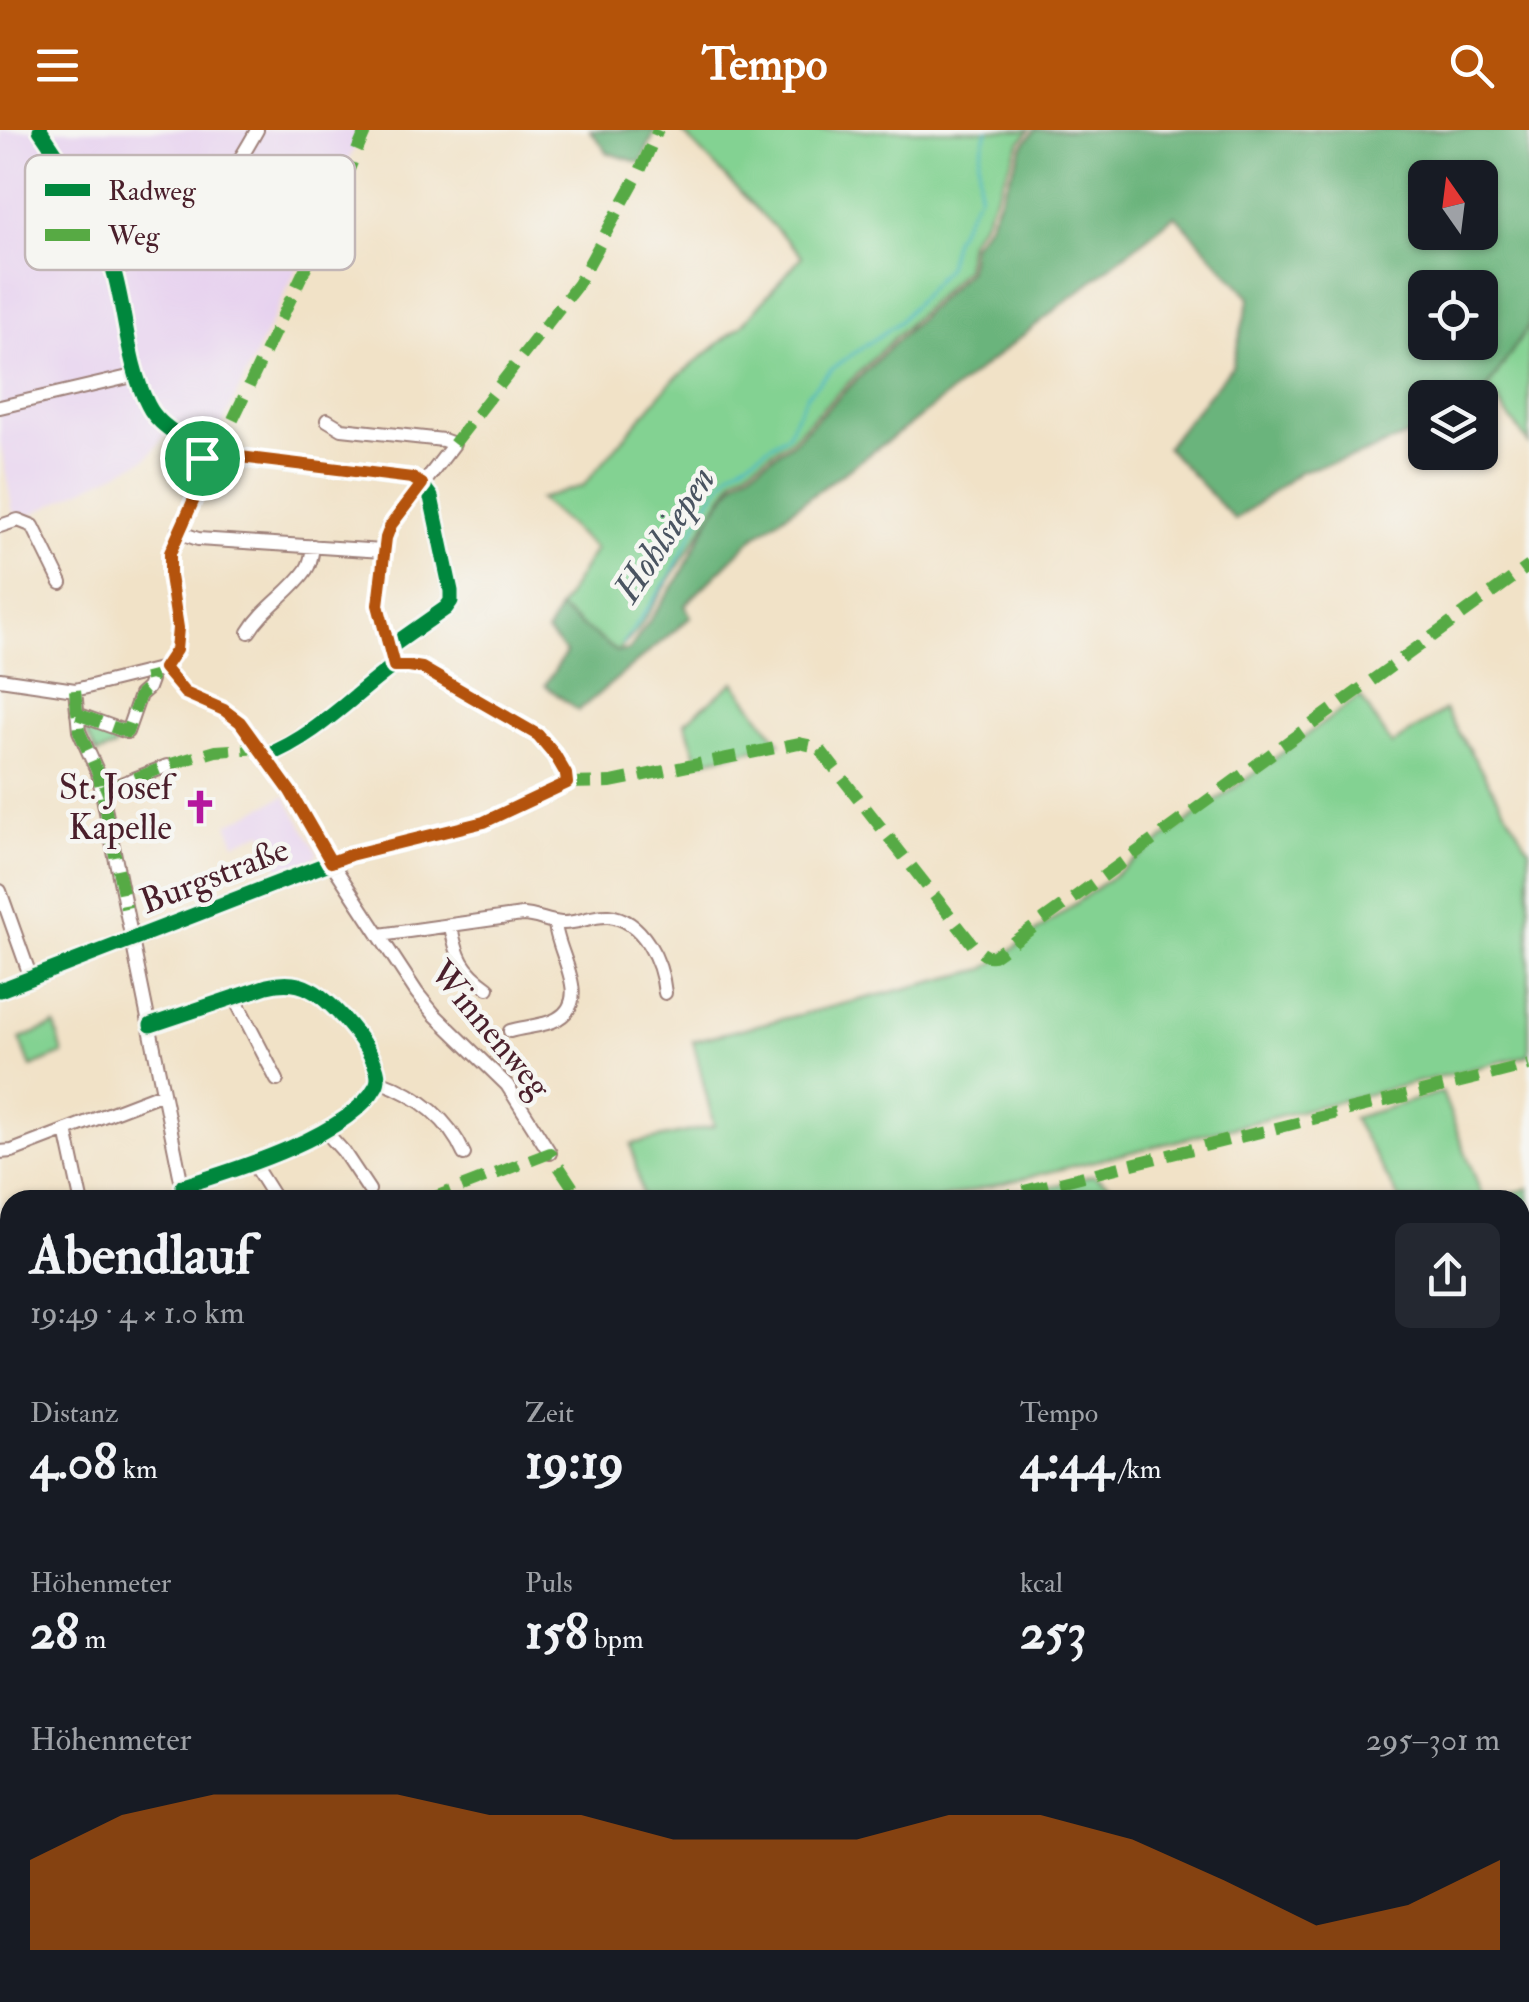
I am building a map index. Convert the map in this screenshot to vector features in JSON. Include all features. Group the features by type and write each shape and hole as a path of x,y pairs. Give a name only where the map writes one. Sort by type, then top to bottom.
{"street":[{"path":"40,130 56,155"},
{"path":"240,155 256,130"},
{"path":"0,679 75,690 164,668 176,650 178,628 170,553 205,471 198,450 158,422 145,400 114,270"},
{"path":"0,407 137,375"},
{"path":"265,756 307,736 394,666 378,605 388,531 454,444 342,429 327,420"},
{"path":"202,458 217,453 412,478 422,484 431,498 450,601 446,608 389,648"},
{"path":"0,526 18,520 32,526 60,583"},
{"path":"178,532 198,539 384,552"},
{"path":"249,632 257,618 306,570 313,546"},
{"name":"Burgstraße","path":"0,990 350,855 484,822 567,783 555,755 538,735 422,668 394,666"},
{"name":"Winnenweg","path":"164,668 185,693 232,715 248,732 290,791 331,862 424,1004 514,1095 550,1153"},
{"path":"77,714 127,732 140,695 151,680 149,672"},
{"path":"75,690 79,731 98,773 183,1190"},
{"path":"101,792 167,766"},
{"path":"0,892 31,978"},
{"path":"380,935 522,915 555,923 602,916 614,918 641,935 654,953 664,977 665,993"},
{"path":"510,1030 558,1018 572,1004 574,990 555,934 555,923"},
{"path":"451,926 462,964 488,988"},
{"path":"151,1025 286,982 312,990 332,1006 359,1039 376,1066 380,1081 418,1100 442,1118 464,1154"},
{"path":"234,997 276,1080"},
{"path":"191,1190 325,1131 364,1103 380,1081"},
{"path":"0,1152 12,1151 163,1092"},
{"path":"66,1130 78,1190"},
{"path":"325,1131 369,1190"},
{"path":"252,1162 270,1190"}],"shaded area":[{"path":"0,130 363,130 351,155 25,155 25,270 296,270 210,451 172,427 147,458 28,516 13,512 0,441"},
{"path":"285,796 318,853 311,863 282,875 263,832 235,843 228,824"}],"green space":[{"path":"590,130 656,130 641,163 608,153"},
{"path":"680,130 1030,130 1021,141 985,219 969,241 965,269 790,440 735,477 638,630 617,652 559,609 595,549 539,499 583,486 672,381 743,324 802,256"},
{"path":"1035,130 1529,130 1529,325 1493,380 1408,380 1408,435 1358,456 1301,471 1235,520 1166,447 1232,366 1250,297 1175,215 911,424 754,537 685,605 691,617 578,711 545,685 566,653 547,632 559,609 617,652 629,650 679,578 714,511 737,480 792,443 968,271 972,244 989,222 1024,144"},
{"path":"1529,325 1529,444 1498,402 1498,380 1493,380"},
{"path":"734,682 780,743 698,762 685,722"},
{"path":"1360,696 1392,745 1445,710 1529,849 1529,1055 976,1190 641,1190 631,1144 714,1126 693,1041 985,969"},
{"path":"91,725 116,742 114,748 97,754 84,729"},
{"path":"55,1025 63,1054 31,1067 20,1039"},
{"path":"1442,1092 1480,1190 1394,1190 1353,1118"},
{"path":"1093,1175 1116,1190 1038,1190"}],"waterway":[{"name":"Hohlsiepen","path":"623,644 670,576 707,504 731,471 787,435 816,385 833,368 898,323 947,267 954,239 979,194 979,159 987,130"}],"marked path":[{"path":"355,155 366,130"},
{"path":"454,444 578,284 658,130"},
{"path":"217,453 304,270"},
{"path":"567,783 611,782 799,743 818,747 973,945 985,955 994,956 1529,566"},
{"path":"77,714 127,732 140,695 151,680 149,672"},
{"path":"75,690 79,731 98,773 126,908"},
{"path":"171,764 216,751 260,748"},
{"path":"101,792 167,766"},
{"path":"1028,1190 1529,1065"},
{"path":"453,1190 550,1153 574,1190"}],"cycle path":[{"path":"40,130 56,155"},
{"path":"113,270 136,374 148,405 160,421 202,458 217,453 412,478 431,497 451,601 389,648"},
{"path":"0,990 350,855 484,822 567,783 555,755 538,735 423,668 409,666 393,666 316,727 265,756"},
{"path":"151,1025 267,986 295,984 320,996 344,1019 367,1049 378,1076 376,1086 362,1104 317,1135 260,1160 183,1186"}],"place":[{"name":"St. Josef Kapelle","path":"200,807"}],"route":[{"path":"217,453 412,478 422,484 391,525 386,538 378,605 394,666 422,668 538,735 555,755 567,783 484,822 331,862 290,791 240,722 224,710 185,693 164,668 176,650 178,628 170,553 203,479 202,458 217,453"}]}
